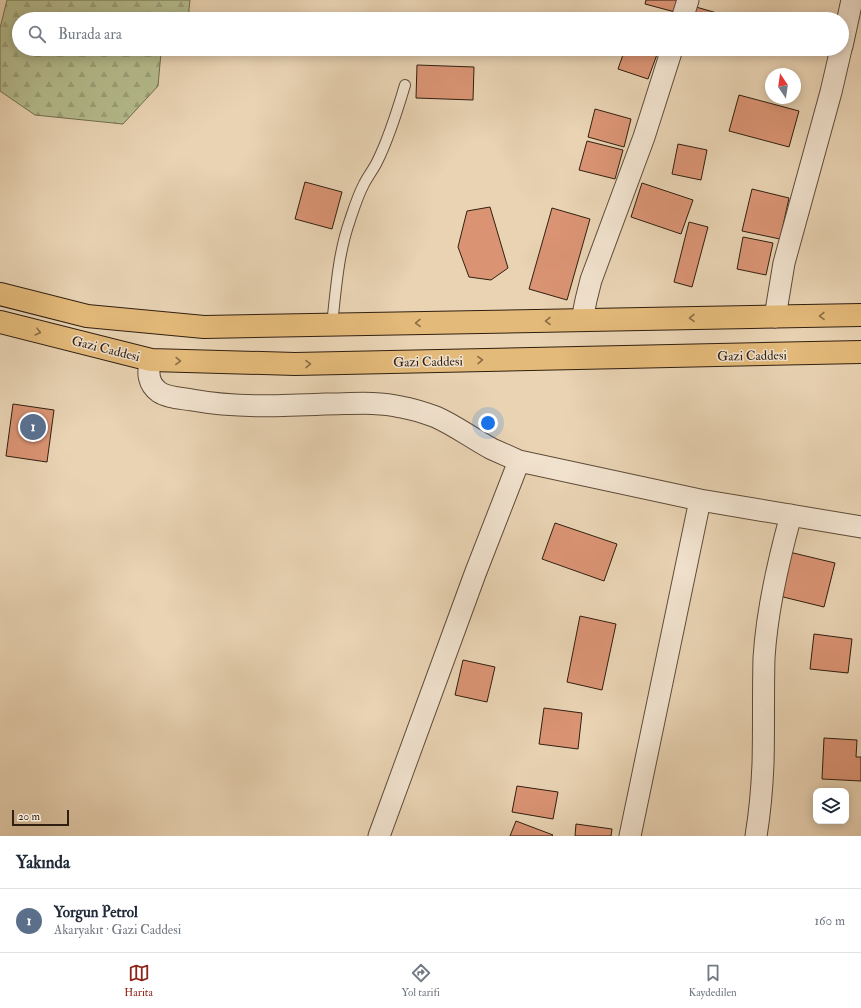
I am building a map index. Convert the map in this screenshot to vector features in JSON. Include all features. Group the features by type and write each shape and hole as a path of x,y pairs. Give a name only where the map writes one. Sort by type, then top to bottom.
{"highway":[{"name":"Gazi Caddesi","path":"0,294 87,316 204,327 861,315"},
{"name":"Gazi Caddesi","path":"0,322 151,360 296,364 861,352"}],"street":[{"path":"684,12 688,0"},
{"path":"849,14 852,0"},
{"path":"582,320 591,280 644,137 670,56"},
{"path":"775,317 784,262 831,92 839,56"},
{"path":"151,360 148,374 150,382 154,388 165,395 226,404 257,406 364,403 400,406 417,410 436,418 492,449 520,461 700,500 861,527"},
{"path":"378,836 475,574 520,461"},
{"path":"630,836 700,500"},
{"path":"756,836 763,763 763,686 767,627 780,556 791,515"}],"lane":[{"path":"332,325 338,267 343,243 350,220 364,185 387,140 397,113 404,85"}],"green space":[{"path":"7,0 190,0 189,12 12,12 12,56 161,56 158,86 123,124 35,115 0,91 0,28"}],"building":[{"path":"646,0 678,0 675,12 645,4"},
{"path":"689,5 714,12 688,12"},
{"path":"623,56 656,56 648,79 618,69"},
{"path":"417,65 474,67 473,100 416,98"},
{"path":"739,95 765,102 765,104 773,104 799,111 789,147 729,131"},
{"path":"595,109 631,119 624,147 588,137"},
{"path":"587,141 623,150 615,179 579,170"},
{"path":"678,144 707,150 701,180 672,174"},
{"path":"305,182 342,192 332,229 295,219"},
{"path":"642,183 693,200 681,234 631,217"},
{"path":"752,189 789,198 780,239 742,231"},
{"path":"490,207 508,268 491,280 469,277 458,247 467,211"},
{"path":"552,208 590,219 567,300 529,289"},
{"path":"689,222 708,227 692,287 674,282"},
{"path":"743,237 773,243 766,275 737,269"},
{"path":"13,404 54,410 47,462 6,456"},
{"path":"555,523 617,544 604,581 542,559"},
{"path":"785,551 835,563 824,607 775,595"},
{"path":"580,616 616,624 602,690 567,682"},
{"path":"814,634 852,639 848,673 810,669"},
{"path":"463,660 495,667 487,702 455,695"},
{"path":"544,708 582,713 578,749 539,744"},
{"path":"824,738 857,740 856,757 861,757 861,781 822,779"},
{"path":"517,786 558,792 553,819 512,812"},
{"path":"516,821 553,835 510,836"},
{"path":"576,824 612,829 611,836 575,836"}],"place":[{"name":"Yorgun Petrol","path":"33,427"}]}
